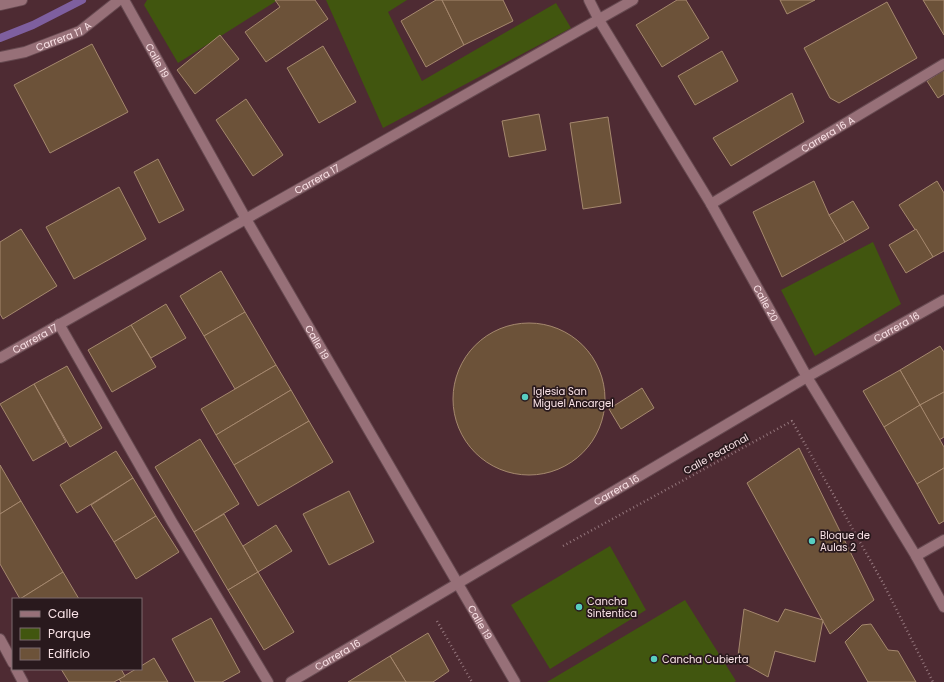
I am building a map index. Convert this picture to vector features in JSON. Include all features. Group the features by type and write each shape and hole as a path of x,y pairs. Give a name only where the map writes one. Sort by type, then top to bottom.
{"street":[{"path":"0,5 22,0"},
{"name":"Carrera 17 A","path":"0,57 25,52 80,31 119,0"},
{"name":"Calle 19","path":"124,0 246,219 515,682"},
{"name":"Calle 20","path":"588,0 711,204 807,377 916,556 944,607"},
{"name":"Carrera 17","path":"0,358 633,0"},
{"name":"Carrera 16 A","path":"711,204 944,64"},
{"name":"Carrera 16","path":"291,682 807,377 944,300"},
{"path":"60,324 172,522 268,682"},
{"path":"916,556 944,540"},
{"path":"0,639 12,661"},
{"path":"17,670 23,682"}],"path":[{"name":"Calle Peatonal","path":"558,549 792,421 883,584 933,682"},
{"path":"437,621 472,682"}],"green space":[{"path":"147,0 278,0 178,63 144,5"},
{"path":"326,0 407,0 388,12 422,81 556,3 571,28 383,128"},
{"path":"873,242 901,304 815,356 781,290"},
{"name":"Cancha Sintentica","path":"610,546 646,610 550,669 511,605"},
{"name":"Cancha Cubierta","path":"685,600 736,681 547,682"}],"building":[{"path":"275,0 315,0 328,19 266,62 245,32 280,7"},
{"path":"436,0 442,0 464,45 426,67 401,21"},
{"path":"442,0 503,0 513,21 464,45"},
{"path":"677,0 686,0 709,38 662,67 636,25"},
{"path":"780,0 815,0 787,14"},
{"path":"923,0 944,0 944,35"},
{"path":"887,2 917,58 839,103 830,98 804,48"},
{"path":"220,35 239,59 195,94 177,70"},
{"path":"92,44 128,112 50,153 14,85"},
{"path":"323,46 356,102 319,123 287,68"},
{"path":"722,51 738,81 695,105 678,76"},
{"path":"944,70 944,94 938,98 927,81"},
{"path":"792,93 804,122 731,166 713,138"},
{"path":"246,99 283,155 253,176 216,120"},
{"path":"539,114 546,150 509,157 502,121"},
{"path":"608,117 621,203 583,209 570,123"},
{"path":"158,159 184,210 159,223 134,172"},
{"path":"814,181 829,215 845,242 782,277 753,212"},
{"path":"937,181 944,193 944,251 933,257 899,205"},
{"path":"119,187 146,239 74,279 46,227"},
{"path":"853,201 869,228 845,242 829,215"},
{"path":"21,229 57,286 3,319 0,314 0,242"},
{"path":"916,229 933,257 906,273 889,245"},
{"path":"221,271 245,312 204,336 180,296"},
{"path":"166,304 186,338 151,358 131,325"},
{"path":"245,312 276,365 235,389 204,336"},
{"path":"529,323 544,325 565,332 587,351 596,363 599,370 605,399 603,414 596,435 577,457 565,466 558,469 529,475 514,473 493,466 471,447 462,435 459,428 453,399 455,384 462,363 481,341 493,332 500,329"},
{"path":"131,325 156,367 112,392 88,350"},
{"path":"940,346 944,352 944,392 920,405 900,370"},
{"path":"276,365 291,390 216,435 201,409"},
{"path":"67,366 102,428 70,447 34,384"},
{"path":"900,370 920,405 884,427 863,391"},
{"path":"34,384 66,442 33,461 0,404"},
{"path":"642,388 654,408 621,429 609,409"},
{"path":"291,390 309,421 234,465 216,435"},
{"path":"944,392 944,437 939,440 920,405"},
{"path":"920,405 944,447 944,468 917,484 884,427"},
{"path":"309,421 333,462 258,506 234,465"},
{"path":"200,439 239,504 194,532 155,467"},
{"name":"Bloque de Aulas 2","path":"799,448 874,600 830,634 747,483"},
{"path":"116,451 133,478 77,513 60,485"},
{"path":"0,465 21,501 0,514"},
{"path":"944,468 944,521 939,524 917,484"},
{"path":"133,478 156,516 114,542 91,505"},
{"path":"349,491 374,542 329,565 303,514"},
{"path":"21,501 63,572 22,598 19,598 0,564 0,514"},
{"path":"224,514 258,572 228,590 194,532"},
{"path":"156,516 179,552 136,579 114,542"},
{"path":"276,525 292,551 258,572 243,546"},
{"path":"63,572 78,598 22,598"},
{"path":"258,572 294,632 264,650 228,590"},
{"path":"744,609 778,622 785,609 823,620 815,662 775,651 768,677 743,663 738,656"},
{"path":"211,618 240,672 222,682 195,682 172,639"},
{"path":"871,624 888,650 898,651 916,682 868,682 845,642 862,625"},
{"path":"428,633 449,671 433,682 406,682 390,656"},
{"path":"390,656 406,682 348,682"},
{"path":"154,658 168,682 121,682 119,679 134,670 142,670 142,665"},
{"path":"62,670 122,670 125,676 114,682 69,682"}],"waterway":[{"path":"0,38 33,25 82,0"}],"place":[{"name":"Iglesia San Miguel Ancargel","path":"525,397"},
{"name":"Bloque de Aulas 2","path":"812,541"},
{"name":"Cancha Sintentica","path":"579,607"},
{"name":"Cancha Cubierta","path":"654,659"}]}
